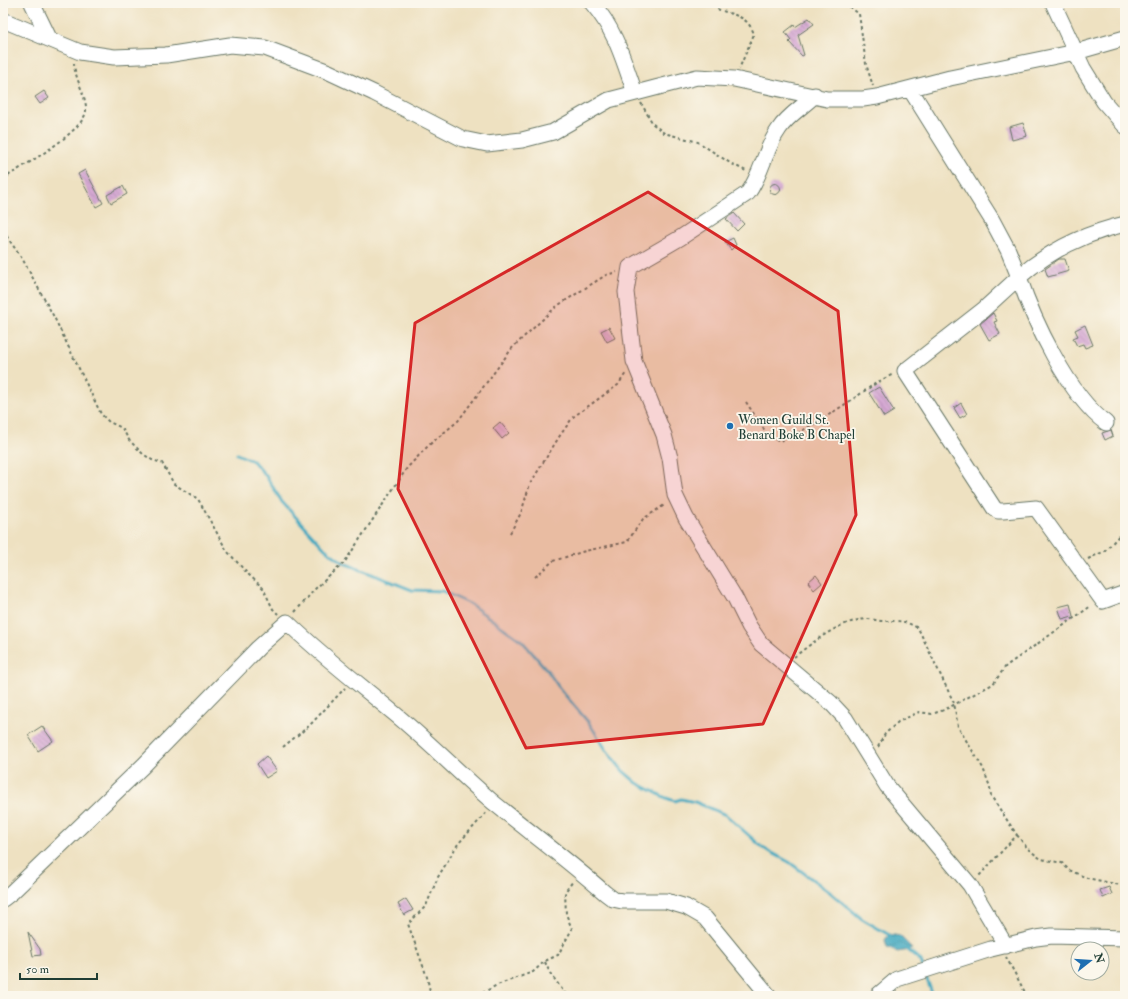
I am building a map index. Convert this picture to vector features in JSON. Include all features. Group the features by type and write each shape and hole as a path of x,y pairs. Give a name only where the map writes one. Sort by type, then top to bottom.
{"street":[{"path":"32,3 49,38"},
{"path":"592,3 603,15 616,37 635,93"},
{"path":"1053,3 1083,68 1104,102 1125,126"},
{"path":"3,20 80,52 114,57 139,57 230,45 265,48 336,75 374,93 463,140 487,144 522,140 553,132 600,104 697,76 734,79 838,100 877,97 950,78 1076,52 1125,38"},
{"path":"910,89 992,220 1008,250 1037,323 1050,349 1087,406 1106,423"},
{"path":"815,96 791,115 778,129 758,177 748,193 630,267 626,292 634,361 664,435 670,458 675,495 698,538 735,598 749,626 761,644 837,709 895,796 970,885 1006,946"},
{"path":"1125,224 1097,232 1041,259 983,310 905,371 994,508 998,511 1036,508 1103,601 1125,592"},
{"path":"3,900 144,765 243,663 286,622 311,646 396,715 495,803 613,898 635,902 647,900 666,901 686,907 706,918 769,996"},
{"path":"877,996 897,979 1006,946 1052,936 1125,938"}],"path":[{"path":"845,3 859,14 866,64 877,97"},
{"path":"718,9 743,19 751,24 754,34 734,79"},
{"path":"3,179 55,145 80,125 86,111 73,64 80,52"},
{"path":"635,93 652,124 664,133 698,142 730,163 758,177"},
{"path":"3,231 23,260 54,317 101,414 109,422 122,428 129,440 143,454 152,460 162,463 174,484 198,500 227,551 263,588 273,609 286,622 316,588 344,563 407,468 429,445 458,422 513,347 557,306 606,275 630,267"},
{"path":"510,533 521,514 530,484 562,432 573,417 618,385 634,361"},
{"path":"746,402 767,434 780,441 799,434 882,379 905,371"},
{"path":"535,577 553,561 585,551 627,542 643,519 663,506 675,495"},
{"path":"1078,565 1104,551 1125,528"},
{"path":"870,757 885,734 898,722 918,712 932,714 993,684 1006,666 1088,607 1103,601"},
{"path":"785,664 834,629 850,622 868,619 882,621 901,620 918,628 954,703 958,727 983,768 990,787 991,796 1017,836 1028,849 1041,859 1062,863 1069,870 1087,878 1125,886"},
{"path":"283,747 309,726 353,680"},
{"path":"431,996 428,978 408,924 426,906 438,877 458,844 495,803"},
{"path":"970,885 1017,836"},
{"path":"477,996 497,985 533,972 545,961 558,955 572,929 566,914 565,892 580,871"},
{"path":"1006,946 1006,957 1027,996"},
{"path":"545,961 550,973 567,996"}],"highlighted area":[{"path":"648,192 838,311 856,515 763,724 526,748 398,489 415,323"}],"water":[{"path":"889,934 900,936 912,948 910,950 897,952 887,948 885,940"}],"building":[{"path":"809,18 814,24 798,35 804,55 802,56 789,42 791,40 785,32 794,25 795,27"},
{"path":"44,91 49,98 40,104 35,97"},
{"path":"1023,123 1027,136 1012,140 1009,127"},
{"path":"85,170 103,203 96,207 78,174"},
{"path":"775,183 779,185 781,189 779,193 775,195 771,193 769,189 771,185"},
{"path":"123,186 127,194 111,203 107,195"},
{"path":"734,213 744,224 737,231 726,219"},
{"path":"733,238 736,245 731,250 725,242"},
{"path":"1059,259 1065,259 1069,271 1048,277 1045,269"},
{"path":"993,313 997,321 994,322 1000,334 989,340 980,324"},
{"path":"1085,325 1093,345 1085,348 1083,344 1077,346 1073,338 1078,336 1075,330"},
{"path":"609,327 615,338 607,342 601,331"},
{"path":"879,387 894,411 884,417 869,393"},
{"path":"961,403 967,414 960,418 954,408"},
{"path":"500,422 509,433 502,439 493,428"},
{"path":"1111,430 1113,436 1105,440 1102,433"},
{"path":"816,575 822,583 814,590 808,582"},
{"path":"1070,604 1073,616 1062,619 1058,607"},
{"path":"42,726 53,741 38,751 28,735"},
{"path":"266,756 277,771 266,778 257,764"},
{"path":"1109,887 1112,894 1103,898 1100,890"},
{"path":"406,899 413,910 404,915 398,904"},
{"path":"28,932 40,949 41,955 33,956"}],"waterway":[{"path":"237,454 253,461 266,476 282,502 325,549 344,563 412,590 442,591 470,604 522,641 589,723 607,751 623,771 637,783 666,798 675,801 681,799 695,802 726,815 763,848 789,862 831,893 862,919 891,936"},
{"path":"907,949 921,961 923,967"},
{"path":"925,974 933,996"}],"place":[{"name":"Women Guild St. Benard Boke B Chapel","path":"730,426"}]}
